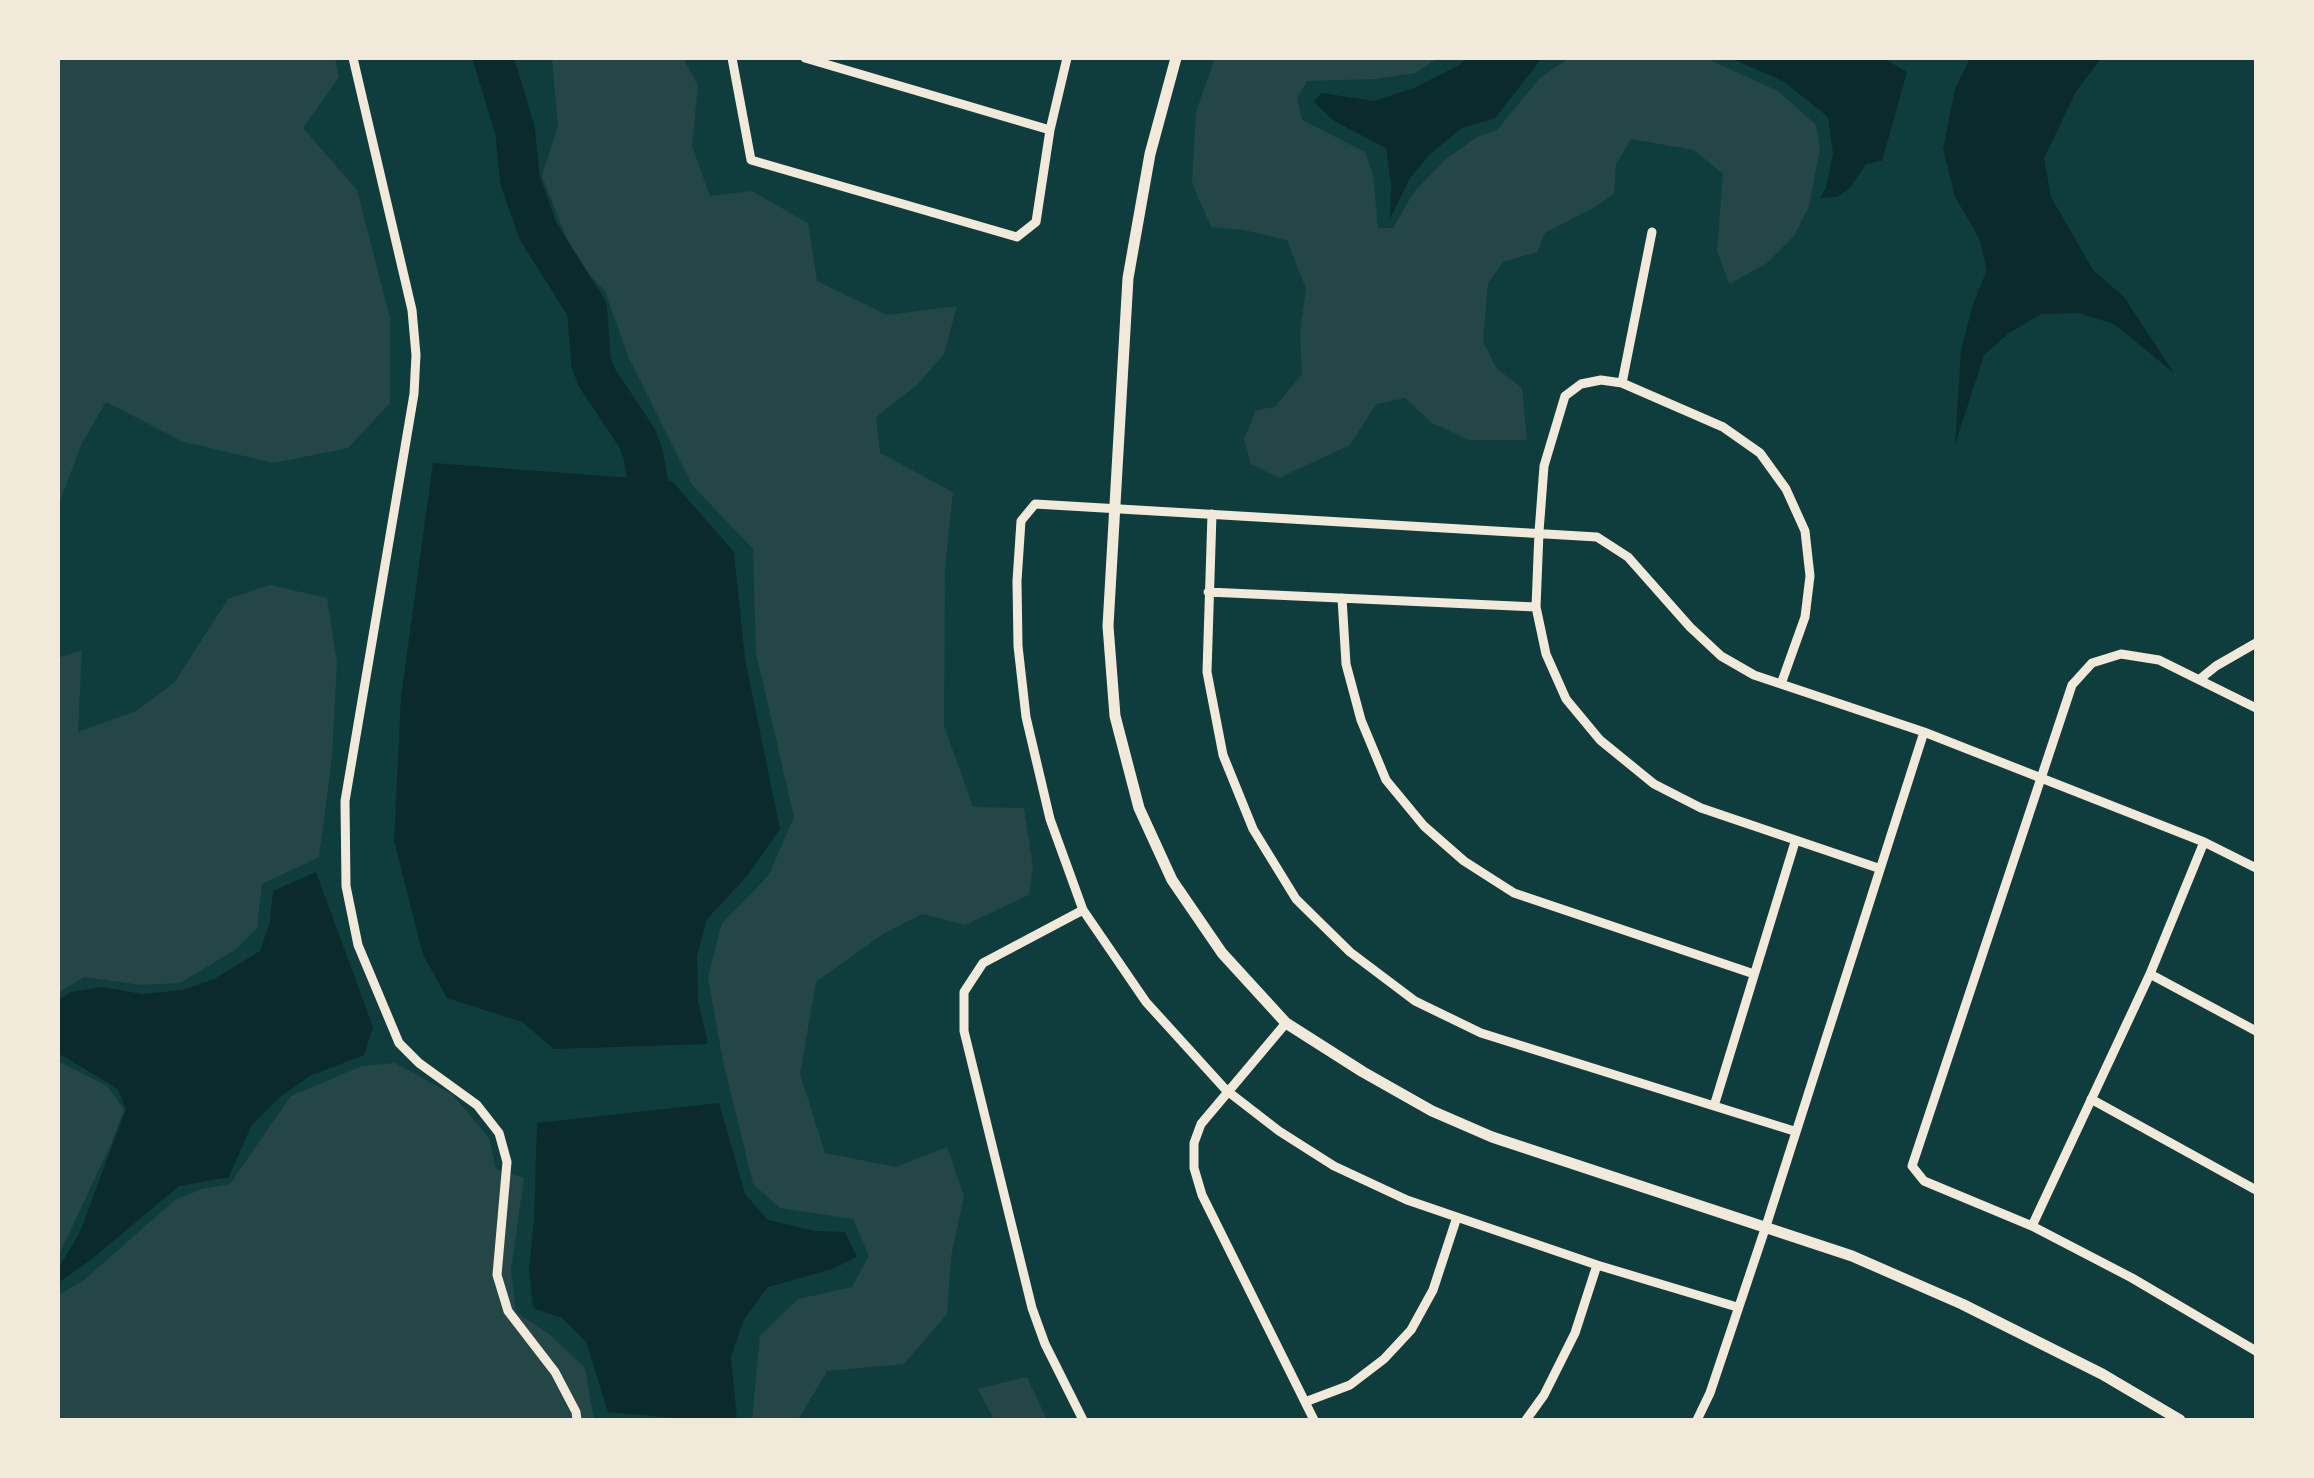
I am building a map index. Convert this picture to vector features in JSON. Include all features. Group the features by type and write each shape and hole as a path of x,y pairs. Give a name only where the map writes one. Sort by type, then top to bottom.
{"street":[{"path":"353,58 412,310 416,355 414,394 346,801 346,886 358,945 399,1043 477,1105 499,1133 507,1162 497,1275 508,1311 555,1372 577,1420"},
{"path":"732,58 750,160 1018,237 1036,222 1050,130 1067,58"},
{"path":"805,58 1050,130"},
{"path":"1176,58 1150,154 1128,278 1108,626 1115,716 1140,808 1172,880 1222,953 1286,1023 1432,1112 1492,1137 1852,1256 1962,1304 2102,1374 2180,1420"},
{"path":"1622,383 1652,232"},
{"path":"1781,684 1805,618 1810,576 1805,531 1786,489 1760,454 1723,426 1622,383 1601,380 1580,384 1566,396 1544,466 1539,532 1536,607 1546,654 1566,699 1600,740 1654,784 1701,808 1878,868"},
{"path":"1737,1308 1408,1200 1334,1166 1278,1131 1226,1090 1146,1002 1084,910 1050,819 1026,717 1018,646 1021,521 1035,504 1596,537 1628,557 1721,656 1754,675 2042,776 2204,842 2256,868"},
{"path":"1212,514 1207,672 1224,755 1253,828 1296,898 1350,952 1415,1001 1481,1033 1794,1131"},
{"path":"1208,592 1536,607"},
{"path":"1342,598 1346,664 1360,720 1386,780 1424,826 1464,862 1514,893 1754,974"},
{"path":"2200,679 2256,644"},
{"path":"2256,708 2159,660 2121,654 2092,664 2072,685 1912,1166 1924,1181 2032,1226 2132,1278 2256,1352"},
{"path":"1697,1420 1710,1394 1766,1226 1924,732"},
{"path":"1714,1106 1795,842"},
{"path":"2032,1226 2150,974 2204,842"},
{"path":"1083,1420 1045,1344 1032,1308 964,1031 964,992 983,963 1084,910"},
{"path":"2150,974 2256,1031"},
{"path":"1286,1023 1201,1124 1194,1143 1194,1168 1202,1195 1314,1420"},
{"path":"2092,1100 2256,1190"},
{"path":"1305,1402 1350,1385 1384,1359 1412,1330 1433,1290 1458,1217"},
{"path":"1526,1420 1544,1395 1575,1333 1597,1265"}],"shaded area":[{"path":"58,58 335,58 339,77 303,128 357,190 390,318 390,403 348,448 274,463 184,442 106,402 82,443 58,506"},
{"path":"552,58 683,58 698,86 692,146 710,196 752,191 808,223 817,281 887,315 957,306 944,354 917,385 876,417 880,453 953,492 945,568 944,726 973,807 1024,808 1033,867 1029,895 965,925 922,914 883,934 816,982 800,1074 825,1153 896,1167 947,1147 964,1196 951,1257 947,1314 904,1364 827,1371 798,1420 752,1420 760,1336 798,1299 852,1287 869,1256 853,1219 780,1208 753,1184 723,1061 708,978 722,923 769,875 794,817 756,653 753,549 692,485 628,356 605,291 575,260 542,176 558,126"},
{"path":"1215,58 1438,58 1415,73 1376,79 1307,81 1297,98 1302,120 1365,152 1373,175 1378,228 1393,228 1414,192 1446,159 1477,137 1497,130 1540,78 1569,58 1705,58 1778,91 1816,125 1820,149 1809,206 1794,236 1767,263 1729,284 1717,251 1723,174 1694,150 1631,139 1616,164 1614,194 1545,233 1537,252 1503,262 1488,283 1483,341 1496,368 1522,388 1527,440 1469,440 1432,423 1405,398 1376,404 1350,445 1279,478 1251,464 1244,439 1256,410 1275,407 1302,374 1300,334 1306,289 1287,240 1211,227 1192,183 1196,112"},
{"path":"1466,58 1542,58 1495,118 1462,128 1430,154 1410,178 1390,219 1386,148 1334,121 1314,102 1321,93 1374,101 1414,88"},
{"path":"1730,58 1883,58 1907,72 1882,161 1866,164 1850,188 1837,197 1820,198 1833,153 1828,117 1783,81"},
{"path":"1970,58 2101,58 2076,92 2044,158 2051,197 2093,270 2124,297 2174,373 2114,324 2078,313 2041,314 2009,333 1984,355 1955,445 1961,351 1987,270 1979,238 1955,197 1943,149 1955,89"},
{"path":"433,463 672,481 734,552 745,659 780,829 747,876 707,919 697,956 698,1001 708,1044 554,1049 522,1022 447,998 423,955 394,841 401,697"},
{"path":"270,585 327,598 337,663 332,757 319,857 262,884 257,928 235,950 180,983 141,985 84,977 58,993 58,658 82,650 78,732 136,711 174,683 228,599"},
{"path":"316,872 373,1027 364,1055 310,1076 280,1097 251,1126 229,1177 179,1186 58,1283 58,1269 80,1232 126,1109 118,1089 58,1053 58,1000 71,992 101,987 142,994 183,990 214,979 260,951 270,922 273,891"},
{"path":"58,1061 107,1086 124,1109 58,1257"},
{"path":"395,1063 452,1094 489,1138 496,1169 524,1178 511,1270 516,1312 549,1334 585,1368 594,1420 58,1420 58,1295 84,1280 175,1200 202,1189 230,1184 291,1096 362,1066"},
{"path":"719,1103 745,1194 768,1220 815,1231 845,1232 857,1257 832,1269 768,1287 744,1319 731,1357 737,1420 608,1412 586,1342 562,1318 533,1308 529,1269 537,1123"},
{"path":"1027,1377 1047,1420 994,1420 978,1389"}],"waterway":[{"path":"493,58 515,130 520,180 538,231 587,309 591,362 597,378 637,438 643,454 651,498 639,531"}]}
